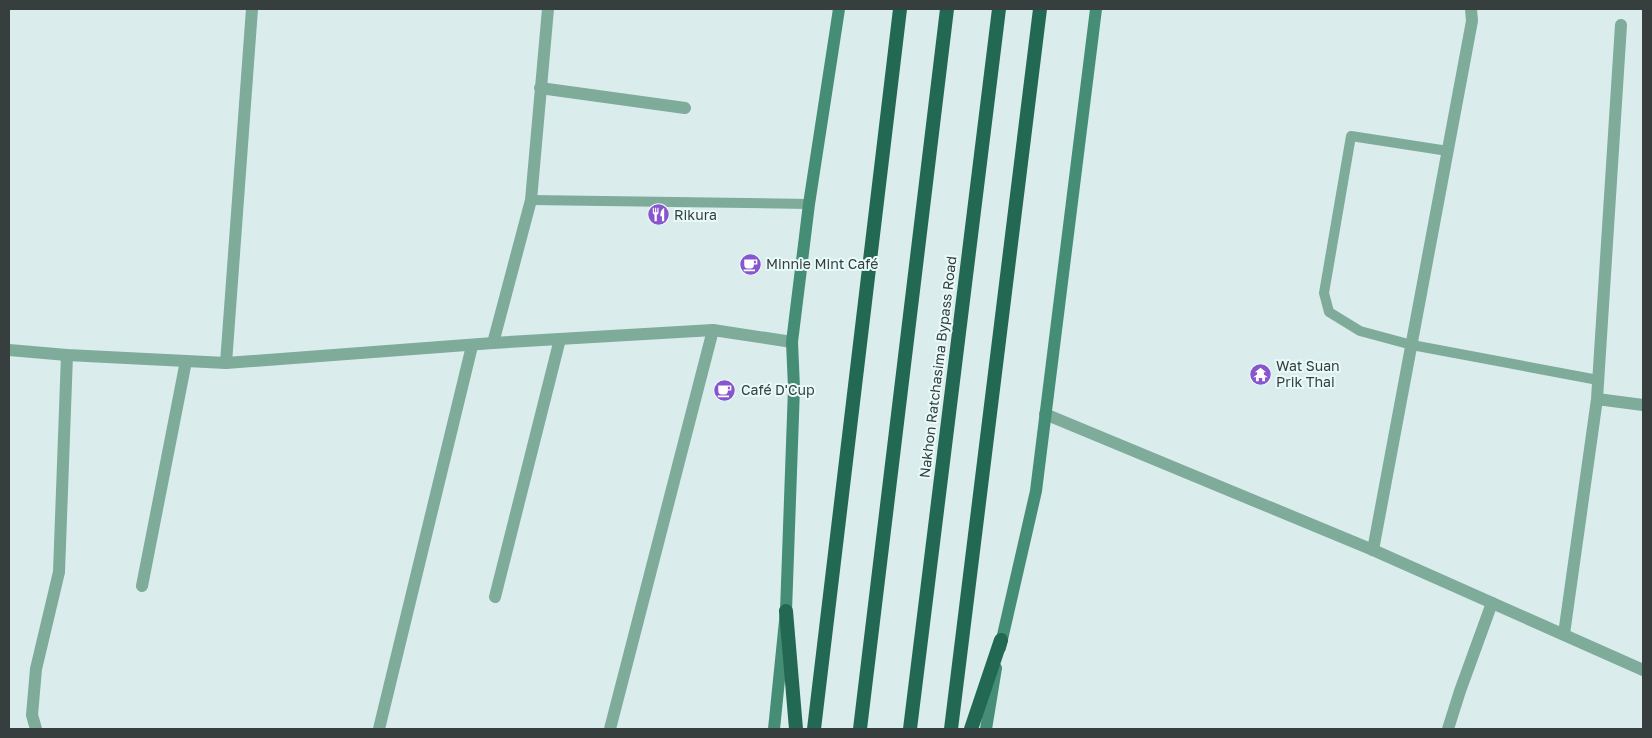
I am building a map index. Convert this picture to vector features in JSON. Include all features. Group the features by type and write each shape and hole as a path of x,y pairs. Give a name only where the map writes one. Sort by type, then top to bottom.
{"highway":[{"path":"814,729 900,9"},
{"path":"860,729 947,9"},
{"name":"Nakhon Ratchasima Bypass Road","path":"910,729 999,9"},
{"path":"951,729 1040,9"},
{"path":"786,611 796,729"},
{"path":"971,729 1001,640"}],"main road":[{"path":"774,729 786,611 794,388 792,342 809,204 839,9"},
{"path":"986,729 1001,640 1036,491 1096,9"}],"street":[{"path":"226,363 252,9"},
{"path":"493,343 531,200 548,9"},
{"path":"1373,550 1472,21 1471,9"},
{"path":"1564,634 1597,398 1621,25"},
{"path":"540,88 685,108"},
{"path":"9,350 67,355 226,363 493,343 713,330 792,342"},
{"path":"610,729 713,330"},
{"path":"495,597 560,339"},
{"path":"380,729 472,346"},
{"path":"36,729 32,715 36,669 59,572 67,355"},
{"path":"142,586 186,361"},
{"path":"1597,398 1643,405"},
{"path":"1046,414 1373,550 1643,670"},
{"path":"1448,729 1492,602"}],"lane":[{"path":"1448,151 1351,136 1324,293 1329,312 1360,331 1412,345 1598,380"},
{"path":"531,200 809,204"}],"place":[{"name":"Rikura","path":"658,215"},
{"name":"Minnie Mint Café","path":"750,264"},
{"name":"Wat Suan Prik Thai","path":"1260,374"},
{"name":"Café D'Cup","path":"725,390"}]}
